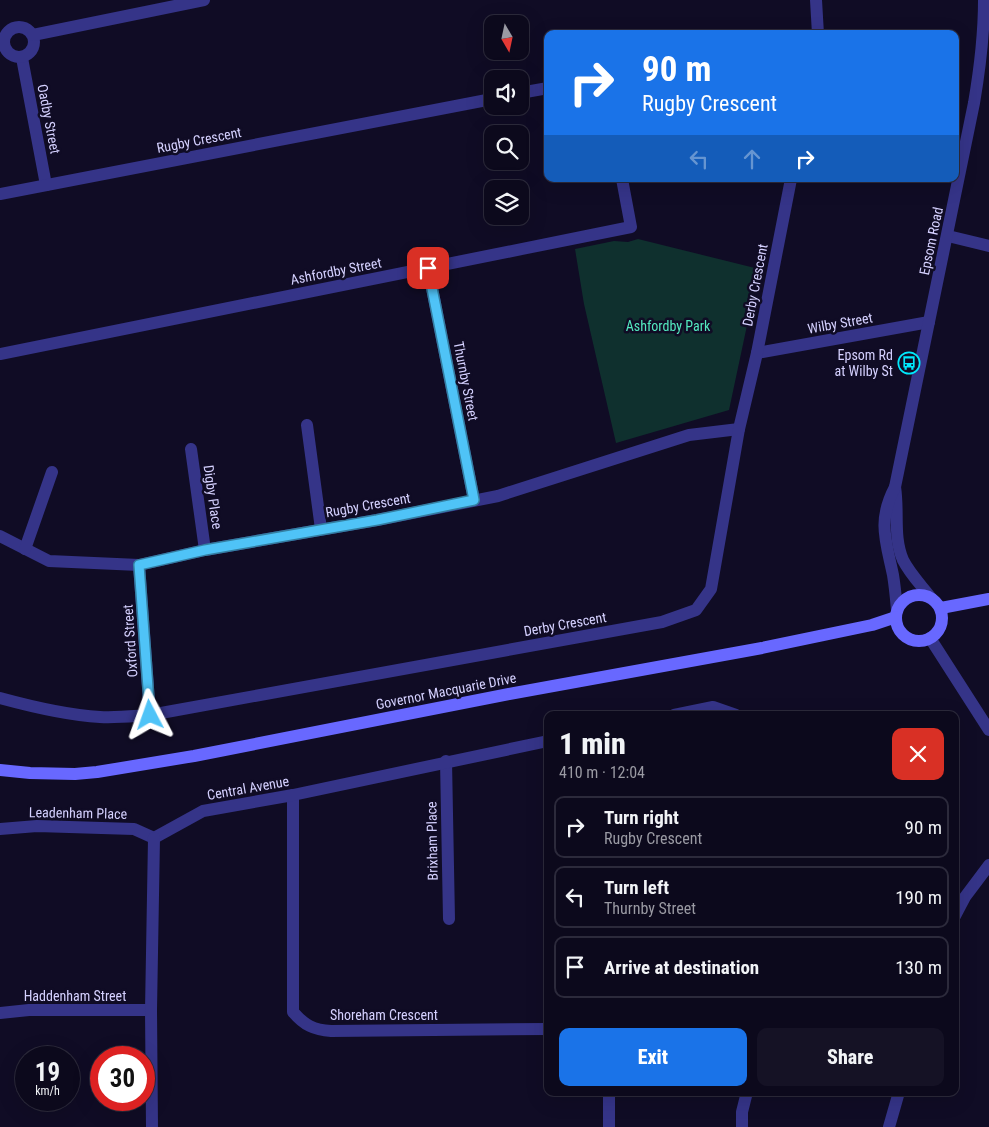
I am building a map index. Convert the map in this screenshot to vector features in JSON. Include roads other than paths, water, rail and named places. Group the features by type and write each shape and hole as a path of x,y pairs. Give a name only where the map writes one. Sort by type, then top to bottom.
{"main road":[{"path":"918,594 931,598 940,608 942,615 940,628 930,638 924,640 910,639 899,630 896,614 905,600 911,596 918,594"},
{"path":"940,608 989,599"},
{"name":"Governor Macquarie Drive","path":"0,770 75,774 194,756 510,694 762,648 872,625 896,614"}],"street":[{"path":"33,35 204,0"},
{"path":"816,0 818,30"},
{"name":"Epsom Road","path":"959,179 981,66 984,0"},
{"path":"17,27 26,29 33,35 33,49 26,56 17,58 7,53 2,39 9,31 17,27"},
{"name":"Oadby Street","path":"22,58 46,185"},
{"path":"529,91 544,89"},
{"name":"Rugby Crescent","path":"0,194 484,101"},
{"name":"Ashfordby Street","path":"0,354 631,227 623,182"},
{"name":"Derby Crescent","path":"0,698 51,711 76,715 102,717 150,715 652,624 696,610 711,589 739,429 757,353 790,182"},
{"name":"Epsom Road","path":"896,614 893,576 885,536 886,503 895,488 958,182"},
{"path":"948,236 989,246"},
{"name":"Thurnby Street","path":"428,268 474,500"},
{"name":"Wilby Street","path":"757,353 929,322"},
{"path":"307,425 321,529"},
{"name":"Rugby Crescent","path":"0,536 49,561 139,565 205,550 377,520 498,496 689,436 739,429"},
{"name":"Digby Place","path":"191,449 205,550"},
{"path":"25,549 52,472"},
{"name":"Epsom Road","path":"895,488 898,504 897,534 900,553 909,570 931,598"},
{"name":"Oxford Street","path":"139,565 150,715"},
{"path":"930,638 989,730"},
{"path":"694,711 713,707 724,711"},
{"name":"Central Avenue","path":"154,838 203,811 292,795 544,742"},
{"name":"Brixham Place","path":"446,761 449,919"},
{"name":"Shoreham Crescent","path":"292,795 294,1012 299,1018 316,1030 331,1031 544,1029"},
{"name":"Leadenham Place","path":"0,829 37,826 134,829 154,838"},
{"path":"152,1127 151,1010 154,838"},
{"path":"959,908 965,897 989,865"},
{"name":"Haddenham Street","path":"0,1012 29,1010 151,1010"},
{"path":"609,1096 609,1127"},
{"path":"742,1127 742,1112 746,1096"},
{"path":"889,1127 899,1096"}],"place":[{"name":"Epsom Rd at Wilby St","path":"909,363"}],"park label":[{"name":"Ashfordby Park","path":"668,326"}]}
